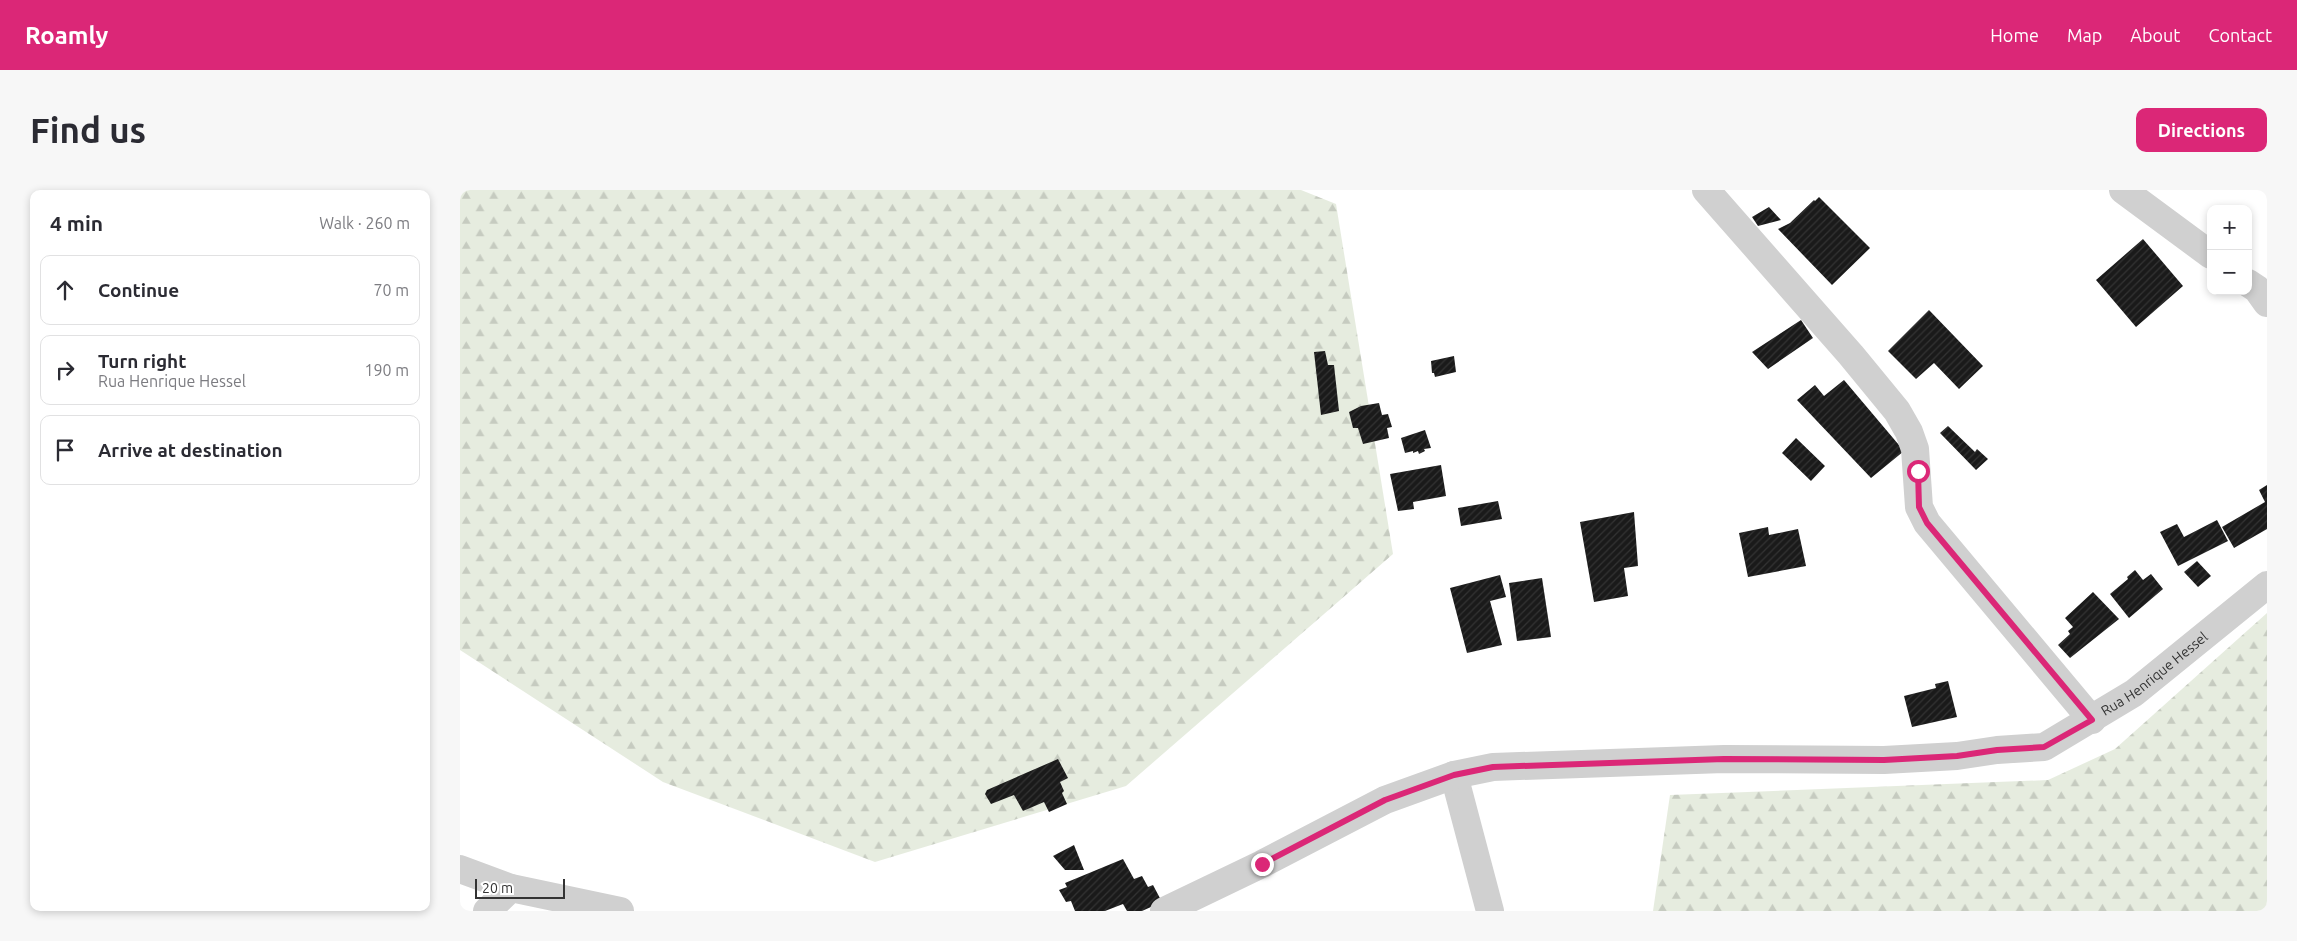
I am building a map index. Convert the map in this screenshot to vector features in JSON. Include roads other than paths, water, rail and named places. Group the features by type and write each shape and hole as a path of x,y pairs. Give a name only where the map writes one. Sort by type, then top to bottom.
{"street":[{"path":"1706,190 1851,355 1896,411 1910,432 1915,449 1919,507 1927,523 2092,720"},
{"path":"2123,190 2207,252"},
{"path":"2252,286 2257,289 2267,303"},
{"name":"Rua Henrique Hessel","path":"1164,911 1246,872 1385,800 1454,775 1493,767 1531,764 1724,759 1884,760 1957,756 1997,750 2044,747 2134,694 2267,585"},
{"path":"1454,775 1490,911"},
{"path":"460,869 511,888 620,911"},
{"path":"487,911 511,888"}]}
